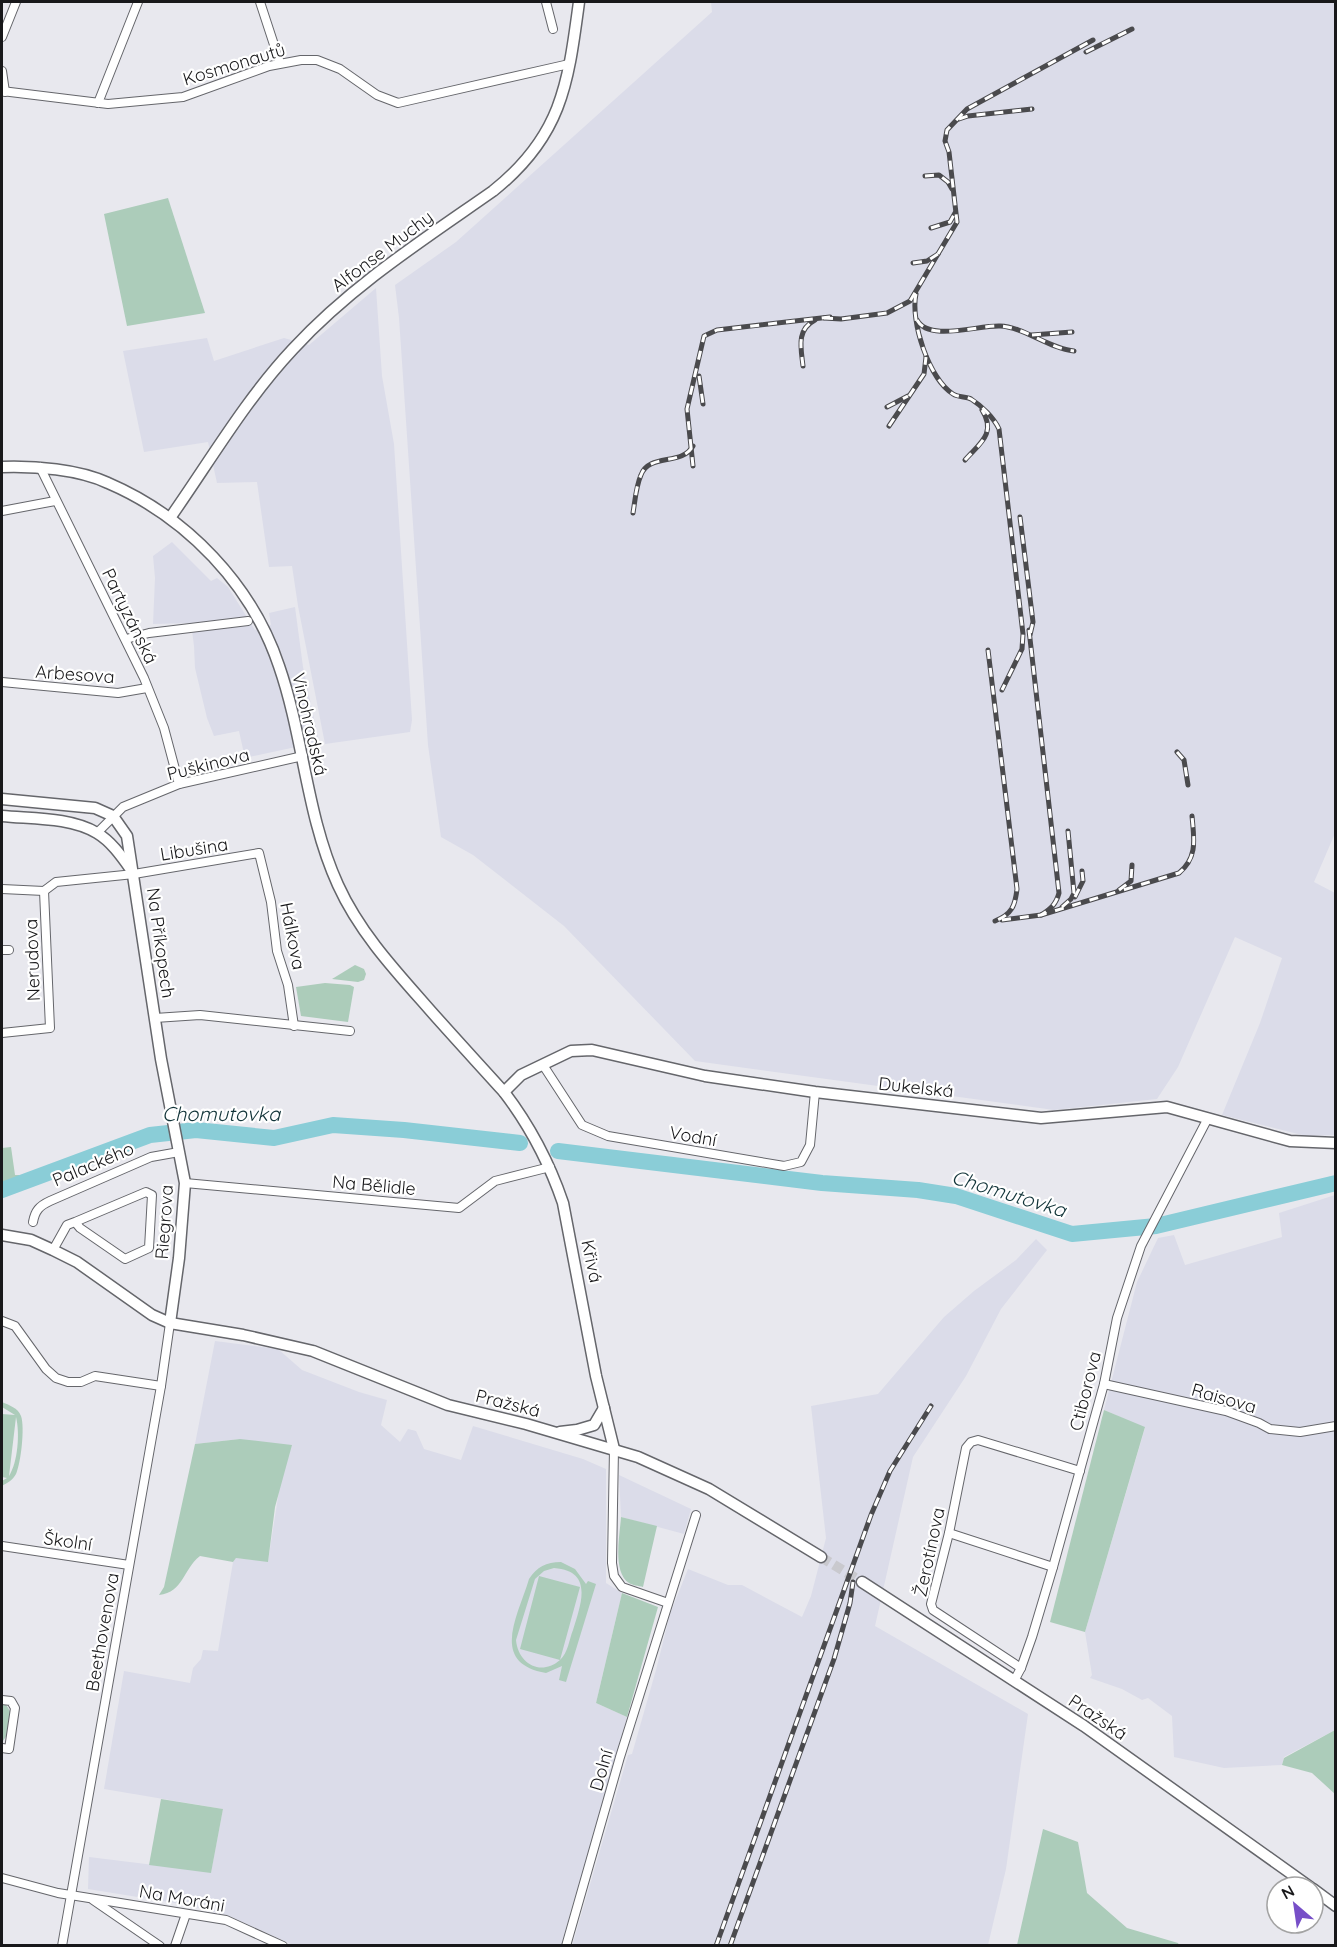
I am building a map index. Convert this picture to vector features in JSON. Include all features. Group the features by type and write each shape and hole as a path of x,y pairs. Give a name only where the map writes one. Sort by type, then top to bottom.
{"street":[{"path":"2,38 16,2"},
{"path":"98,103 138,2"},
{"path":"260,2 280,63"},
{"path":"546,2 552,29"},
{"name":"Alfonse Muchy","path":"170,518 255,396 291,350 360,286 493,191 531,155 553,120 563,92 579,2"},
{"name":"Kosmonautů","path":"3,92 98,103 183,97 280,63 317,60 340,69 377,96 398,103 569,64"},
{"path":"2,71 3,92"},
{"name":"Vinohradská","path":"2,467 40,467 108,482 170,518 233,578 258,616 280,667 303,756 314,818 337,882 364,932 389,964 504,1092"},
{"name":"Partyzánská","path":"40,467 126,639 164,728 178,784"},
{"path":"2,511 55,501"},
{"path":"126,639 149,633 248,621"},
{"name":"Arbesova","path":"2,682 118,693 147,688"},
{"name":"Puškinova","path":"97,833 123,807 178,784 303,756"},
{"path":"2,799 95,808 113,816"},
{"name":"Na Příkopech","path":"2,816 66,822 97,833 113,847 134,874"},
{"name":"Na Příkopech","path":"113,816 127,836 155,1017"},
{"name":"Libušina","path":"44,891 56,882 134,874 259,853"},
{"name":"Hálkova","path":"259,853 271,902 277,951 288,986 294,1026"},
{"path":"2,889 44,891"},
{"name":"Nerudova","path":"2,1033 50,1028 44,891"},
{"path":"155,1017 200,1015 350,1031"},
{"name":"Riegrova","path":"155,1017 185,1183 179,1258 170,1323"},
{"name":"Dukelská","path":"504,1092 521,1075 571,1051 592,1050 705,1076 815,1092 1041,1118 1167,1107 1290,1141 1335,1143"},
{"name":"Vodní","path":"543,1065 582,1125 608,1136 784,1166 801,1162 810,1145 815,1092"},
{"name":"Křivá","path":"504,1092 522,1115 537,1141 550,1167 563,1203 596,1376 614,1449"},
{"name":"Ctiborova","path":"1014,1681 1021,1668 1053,1567 1104,1384 1117,1318 1141,1246 1208,1118"},
{"name":"Palackého","path":"33,1222 34,1214 38,1209 50,1201 151,1157 179,1152"},
{"name":"Na Bělidle","path":"185,1183 459,1208 495,1181 550,1167"},
{"path":"54,1250 67,1225 146,1192 152,1195 149,1248 125,1259 80,1228 75,1222"},
{"path":"2,1235 31,1240 54,1250 76,1262 152,1315 170,1323"},
{"path":"2,1240 14,1237"},
{"path":"2,1321 15,1326 46,1369 56,1378 68,1382 81,1382 95,1376 161,1386"},
{"name":"Beethovenova","path":"62,1946 161,1386 170,1323"},
{"name":"Pražská","path":"170,1323 243,1335 314,1351 448,1405 614,1449 661,1466 709,1489 821,1557"},
{"name":"Raisova","path":"1104,1384 1226,1411 1270,1429 1300,1432 1335,1426"},
{"path":"555,1432 577,1430 594,1425 604,1408"},
{"name":"Žerotínova","path":"1021,1668 933,1610 931,1604 949,1533 966,1448 971,1442 978,1440 1080,1471"},
{"path":"614,1449 612,1563 614,1576 622,1587 668,1603"},
{"name":"Dolní","path":"566,1946 620,1757 696,1515"},
{"path":"949,1533 1053,1567"},
{"name":"Školní","path":"2,1546 129,1565"},
{"name":"Pražská","path":"862,1582 1142,1766 1293,1875"},
{"path":"2,1700 11,1701 15,1708 9,1749 2,1748"},
{"name":"Na Moráni","path":"2,1878 71,1895 226,1920 284,1946"},
{"path":"89,1898 160,1946"},
{"path":"175,1946 186,1914"}],"shaded area":[{"path":"711,2 1335,2 1336,831 1314,882 1335,893 1335,1135 1306,1136 1222,1115 1260,1023 1282,958 1235,937 1178,1067 1157,1099 1054,1110 695,1061 564,926 473,855 441,837 428,745 395,285 456,242 712,12"},
{"path":"376,288 382,376 394,444 412,720 410,732 325,744 292,566 269,567 257,482 217,483 208,442 144,452 123,351 207,338 214,361 284,338 309,345"},
{"path":"172,542 211,581 217,578 228,587 255,630 271,625 269,613 295,607 303,667 319,742 245,758 239,731 214,736 207,718 195,668 191,623 153,624 155,578 153,556"},
{"path":"1335,1195 1335,1730 1284,1757 1282,1765 1224,1768 1174,1757 1172,1716 1148,1698 1142,1700 1122,1689 1090,1678 1092,1675 1085,1632 1145,1428 1104,1410 1137,1282 1158,1238 1174,1235 1185,1265 1282,1237 1279,1213"},
{"path":"1036,1239 1047,1250 1001,1309 966,1376 913,1457 875,1626 1028,1714 1006,1869 988,1945 572,1946 628,1755 632,1754 670,1614 688,1569 728,1585 742,1585 802,1617 811,1596 826,1538 811,1406 878,1394 944,1317 1016,1260"},
{"path":"215,1341 278,1349 302,1370 387,1400 381,1425 400,1442 408,1429 416,1431 424,1449 461,1460 473,1426 583,1459 606,1469 606,1583 622,1593 596,1703 627,1717 561,1945 293,1945 227,1915 181,1904 88,1889 89,1857 211,1872 223,1809 104,1789 124,1671 190,1683 193,1668 201,1659 203,1650 218,1651 233,1562 236,1558 268,1561 279,1491 240,1439 195,1444"},
{"path":"619,1475 691,1509 684,1534 621,1517"}],"green space":[{"path":"168,198 205,313 127,326 104,214"},
{"path":"355,965 364,969 366,974 364,980 358,982 332,979"},
{"path":"325,983 354,987 348,1022 301,1016 296,987"},
{"path":"11,1147 15,1175 19,1175 20,1180 2,1187 2,1148"},
{"path":"2,1402 18,1411 23,1428 18,1469 12,1480 2,1486 2,1481 7,1478 2,1477 2,1414 15,1415 2,1407","holes":["16,1417 16,1455 9,1476"]},
{"path":"1104,1410 1145,1427 1085,1632 1050,1622"},
{"path":"240,1439 292,1445 275,1507 268,1562 236,1558 233,1562 200,1556 174,1589 159,1595 164,1587 195,1444"},
{"path":"621,1517 657,1526 643,1587 629,1583 620,1570 618,1552"},
{"path":"556,1562 575,1569 586,1584 588,1581 596,1584 566,1682 559,1680 562,1666 546,1673 528,1668 518,1659 513,1649 512,1636 515,1622 529,1579 542,1566","holes":["554,1568 567,1570 575,1575 582,1590 579,1610 567,1650 563,1657 545,1667 531,1665 521,1655 516,1640 535,1579 544,1571"]},
{"path":"539,1576 580,1587 560,1660 520,1649"},
{"path":"622,1593 658,1607 627,1717 596,1703"},
{"path":"2,1702 9,1710 11,1721 2,1742"},
{"path":"1335,1730 1335,1794 1312,1773 1282,1765 1284,1758"},
{"path":"161,1799 223,1809 211,1873 149,1865"},
{"path":"1043,1829 1078,1842 1087,1893 1127,1928 1179,1945 1017,1945"}],"waterway":[{"name":"Chomutovka","path":"2,1190 150,1135 196,1130 274,1138 333,1125 404,1130 520,1143"},
{"name":"Chomutovka","path":"558,1151 822,1183 918,1190 956,1196 1072,1234 1156,1226 1336,1183"}],"tunnel":[{"path":"821,1557 862,1582"}],"railway":[{"path":"1086,52 1132,29"},
{"path":"824,318 841,319 887,313 910,301 957,222 949,152 945,141 947,130 967,109 1093,40"},
{"path":"959,119 1032,109"},
{"path":"925,176 939,175 948,182 952,189"},
{"path":"931,228 950,222 955,213"},
{"path":"913,263 927,261 938,254"},
{"path":"916,294 916,319 919,334 936,376 953,394 969,398 979,405 999,429 1023,634 1022,649 1002,690"},
{"path":"693,466 687,409 704,336 717,330 830,317"},
{"path":"803,366 802,334 815,320"},
{"path":"917,320 923,327 943,331 991,326 1009,327 1055,346 1074,351"},
{"path":"1032,335 1072,332"},
{"path":"889,426 924,374 926,357"},
{"path":"699,376 703,404"},
{"path":"887,407 908,396"},
{"path":"965,460 987,432 988,426 982,410"},
{"path":"633,513 638,484 645,468 658,461 681,456 693,446"},
{"path":"1020,517 1033,622 1030,635"},
{"path":"1029,630 1059,893 1053,906 1041,915"},
{"path":"988,650 1017,889 1012,909 995,921"},
{"path":"1177,752 1184,760 1188,785"},
{"path":"1002,920 1041,915 1179,873 1192,854 1194,840 1192,816"},
{"path":"1062,907 1074,893 1068,831"},
{"path":"1119,890 1131,881 1132,865"},
{"path":"1075,897 1083,881 1082,871"},
{"path":"716,1946 871,1515 890,1471 931,1406"},
{"path":"730,1946 834,1659 850,1603 853,1582"}]}
